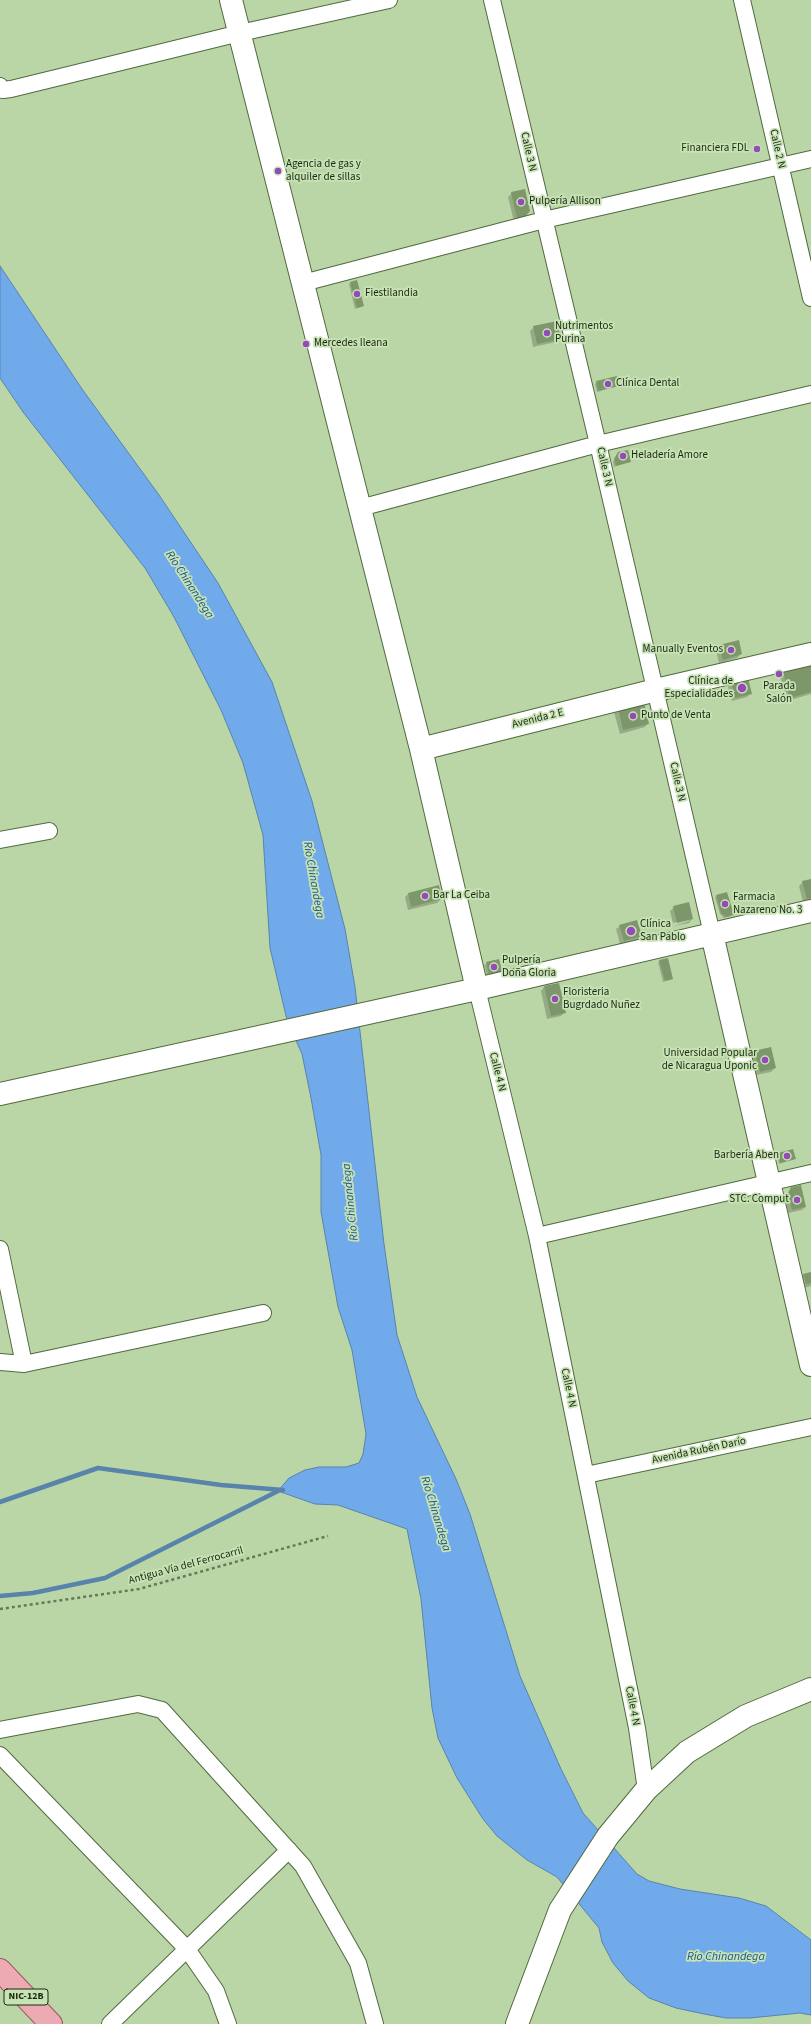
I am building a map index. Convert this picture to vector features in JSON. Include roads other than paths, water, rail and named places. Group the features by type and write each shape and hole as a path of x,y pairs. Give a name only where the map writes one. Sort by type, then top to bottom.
{"main road":[{"name":"NIC-12B","path":"0,1970 51,2024"}],"street":[{"path":"231,0 421,749 477,989"},
{"path":"0,86 4,90 11,89 389,0"},
{"name":"Calle 3 N","path":"492,0 656,690 712,934"},
{"name":"Calle 2 N","path":"742,0 811,298"},
{"path":"303,283 544,220 811,159"},
{"path":"360,508 598,444 811,394"},
{"name":"Avenida 2 E","path":"421,749 656,690 811,654"},
{"path":"0,840 48,831"},
{"path":"0,1094 477,989 811,911"},
{"path":"712,934 768,1184 811,1365"},
{"name":"Calle 4 N","path":"477,989 537,1236 636,1728 646,1790"},
{"path":"537,1236 811,1173"},
{"path":"0,1249 24,1364"},
{"path":"0,1362 24,1364 263,1313"},
{"name":"Avenida Rubén Darío","path":"586,1475 811,1427"},
{"path":"517,2024 560,1910 608,1836 646,1790 687,1752 700,1744 746,1716 811,1689"},
{"path":"0,1730 138,1704 162,1710 303,1866 358,1963 375,2024"},
{"path":"0,1755 187,1949 216,1991 228,2024"},
{"path":"110,2024 289,1850"}],"water":[{"name":"Río Chinandega","path":"0,266 82,389 159,495 218,583 272,682 312,801 345,929 355,987 384,1244 397,1335 417,1397 456,1479 470,1514 520,1676 561,1769 583,1813 637,1874 649,1881 680,1889 739,1898 766,1906 811,1940 811,2015 800,2013 750,2018 726,2018 704,2014 676,2008 649,1998 628,1981 613,1963 602,1942 599,1928 557,1877 527,1860 497,1836 483,1819 457,1778 438,1738 432,1708 421,1599 407,1529 338,1505 315,1504 278,1491 289,1478 305,1470 319,1467 346,1467 359,1463 363,1454 366,1434 352,1350 338,1307 321,1212 321,1155 311,1098 302,1054 287,1020 270,948 263,835 243,763 221,710 174,617 145,568 23,412 0,378"}],"waterway":[{"path":"0,1502 98,1468 221,1485 283,1490"},
{"path":"0,1596 33,1593 105,1578 278,1491"}],"place":[{"name":"Financiera FDL","path":"757,149"},
{"name":"Agencia de gas y alquiler de sillas","path":"278,171"},
{"name":"Pulpería Allison","path":"521,202"},
{"name":"Fiestilandia","path":"357,294"},
{"name":"Nutrimentos Purina","path":"547,333"},
{"name":"Mercedes Ileana","path":"306,344"},
{"name":"Clínica Dental","path":"608,384"},
{"name":"Heladería Amore","path":"623,456"},
{"name":"Manually Eventos","path":"731,650"},
{"name":"Parada Salón","path":"779,674"},
{"name":"Clínica de Especialidades","path":"742,688"},
{"name":"Punto de Venta","path":"633,716"},
{"name":"Bar La Ceiba","path":"425,896"},
{"name":"Farmacia Nazareno No. 3","path":"725,904"},
{"name":"Clínica San Pablo","path":"631,931"},
{"name":"Pulpería Doña Gloria","path":"494,967"},
{"name":"Floristeria Bugrdado Nuñez","path":"555,999"},
{"name":"Universidad Popular de Nicaragua Uponic","path":"765,1060"},
{"name":"Barbería Aben","path":"787,1156"},
{"name":"STC. Comput","path":"797,1200"}]}
